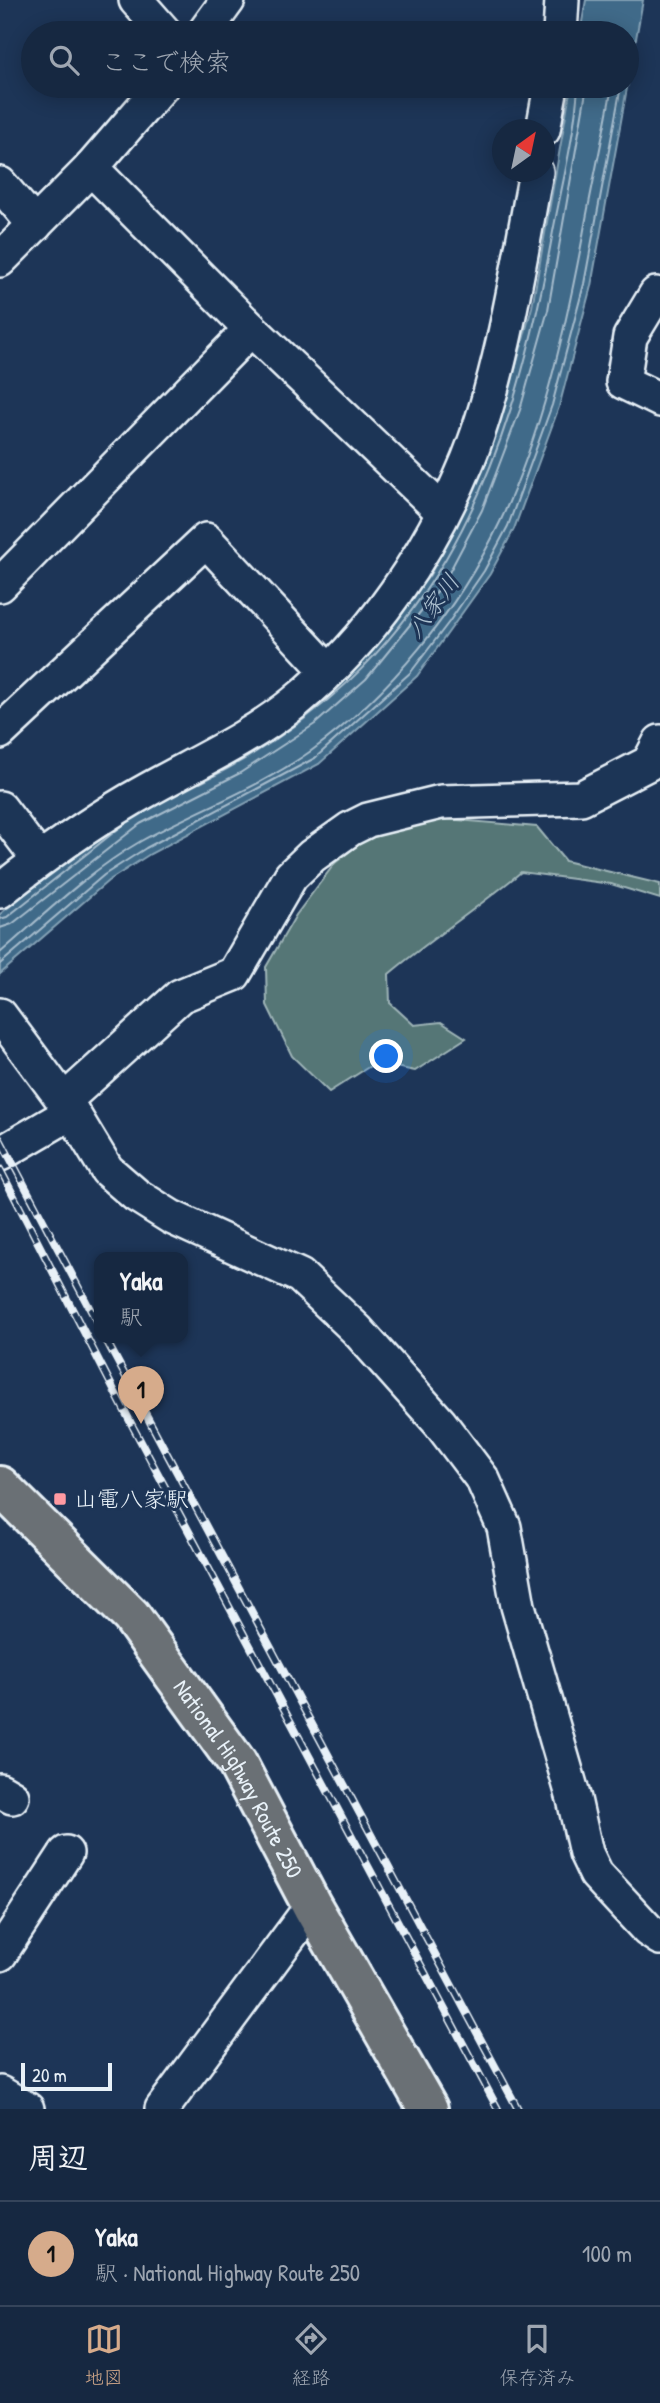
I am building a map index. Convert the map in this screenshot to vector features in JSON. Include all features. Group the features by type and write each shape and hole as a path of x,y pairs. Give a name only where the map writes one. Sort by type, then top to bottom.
{"highway":[{"name":"National Highway Route 250","path":"0,1486 131,1616 237,1763 312,1906 428,2109"}],"street":[{"path":"136,0 154,21"},
{"path":"213,21 228,0"},
{"path":"561,21 562,0"},
{"path":"0,260 91,167 151,98"},
{"path":"545,119 549,98"},
{"path":"91,167 251,329 443,512"},
{"path":"0,891 39,859 129,800 219,752 293,703 386,610 443,512 468,460 486,405 534,182"},
{"path":"0,184 35,225"},
{"path":"656,294 630,337 623,382 660,400"},
{"path":"0,585 251,329"},
{"path":"0,732 206,540 327,670"},
{"path":"0,1154 68,1107 180,996 234,974 292,876 312,856 351,829 368,820 441,802 581,798 649,763 660,742"},
{"path":"0,808 39,859"},
{"path":"0,1015 68,1107 107,1170 136,1195 172,1217 300,1276 358,1330 440,1423 482,1480 504,1527 518,1606 574,1799 586,1853 596,1874 660,1938"},
{"path":"0,1954 66,1853"},
{"path":"162,2109 312,1906"},
{"path":"0,2093 27,2109"}],"green space":[{"path":"435,818 537,827 565,861 660,884 660,899 611,884 521,872 389,974 390,1003 414,1025 441,1022 466,1038 415,1071 375,1063 329,1092 292,1056 267,1005 266,967 296,915 335,863 378,829"}],"water":[{"path":"586,0 643,0 639,21 582,21"},
{"name":"八家川","path":"569,98 625,98 591,286 559,407 514,529 490,574 417,676 319,764 150,854 108,881 0,974 0,914 131,810 354,669 430,575 467,503 505,406 532,307"}],"railway":[{"path":"0,1139 94,1317"},
{"path":"0,1169 133,1427 498,2109"},
{"path":"108,1343 518,2109"}],"place":[{"name":"Yaka","path":"141,1424"},
{"name":"山電八家駅","path":"60,1499"}]}
